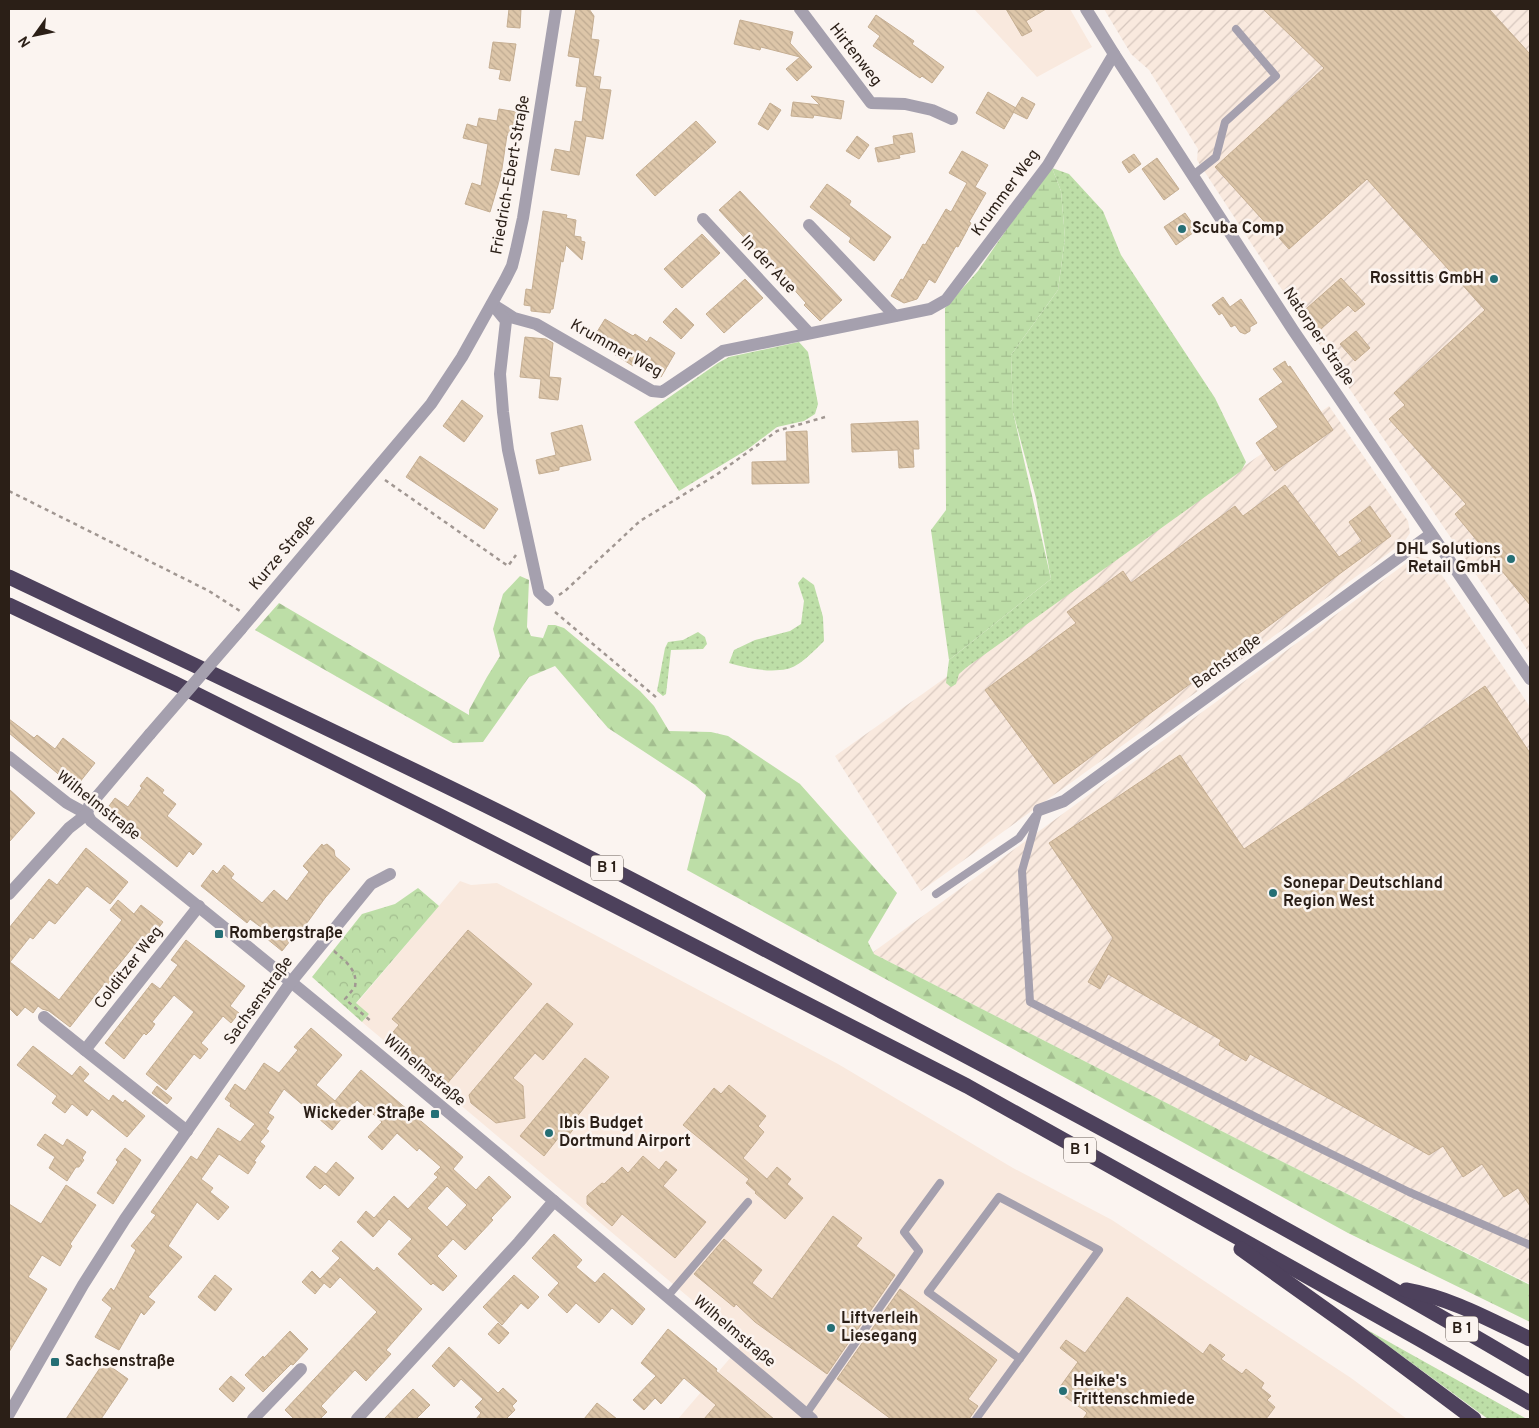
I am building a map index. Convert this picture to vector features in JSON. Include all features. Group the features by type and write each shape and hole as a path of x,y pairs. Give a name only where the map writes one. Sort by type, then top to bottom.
{"highway":[{"name":"B 1","path":"9,577 253,692 479,803 674,902 1195,1179 1394,1289 1530,1369"},
{"name":"B 1","path":"9,604 174,683 440,816 967,1086 1530,1403"},
{"path":"1194,1213 1474,1419"},
{"path":"1394,1289 1433,1296 1454,1303 1530,1339"}],"street":[{"name":"Friedrich-Ebert-Straße","path":"492,304 512,266 518,242 556,9"},
{"name":"Hirtenweg","path":"800,9 871,102 905,104 932,110 952,120"},
{"name":"Natorper Straße","path":"1086,9 1293,330 1530,679"},
{"name":"Krummer Weg","path":"492,304 514,318 536,324 652,391 662,392 723,351 930,309 946,300 1048,165 1114,54"},
{"name":"In der Aue","path":"703,219 809,333"},
{"path":"809,225 895,316"},
{"name":"Kurze Straße","path":"87,814 89,806 431,404 462,357 492,304"},
{"path":"492,304 506,321 500,374 502,412 508,450 539,592 548,600"},
{"name":"Bachstraße","path":"1039,810 1064,801 1431,534"},
{"name":"Wilhelmstraße","path":"9,757 67,803 87,814 91,821 199,906 554,1201 809,1417"},
{"path":"9,894 69,828 87,814"},
{"name":"Sachsenstraße","path":"9,1414 88,1277 125,1219 291,982 371,884 390,874"},
{"name":"Colditzer Weg","path":"85,1050 199,906"},
{"path":"44,1017 187,1131"},
{"path":"357,1419 519,1242 554,1201"},
{"path":"253,1419 301,1369"}],"lane":[{"path":"1192,176 1216,157 1225,122 1276,76 1236,28"},
{"path":"936,894 1019,838 1039,810"},
{"path":"1039,810 1022,871 1030,1002 1400,1188 1530,1246"},
{"path":"809,1417 920,1251 904,1232 940,1183"},
{"path":"976,1419 1020,1359 1098,1250 999,1197 928,1292 1020,1359"},
{"path":"667,1297 748,1202"}],"path":[{"path":"657,698 556,615 548,600 565,591 640,521 716,475 778,431 825,417"},
{"path":"374,472 508,566 516,556 515,546 526,532"},
{"path":"9,490 210,591 250,618"},
{"path":"323,943 350,965 355,973 355,987 345,999 372,1022"}],"shaded area":[{"path":"974,9 1070,9 1092,47 1037,77"},
{"path":"1104,9 1530,9 1530,654 1270,272 1197,160 1198,149 1149,70 1131,54"},
{"path":"1329,406 1408,521 1410,533 1404,542 921,891 835,756"},
{"path":"1416,556 1433,562 1530,707 1530,1284 1251,1146 872,953"},
{"path":"460,881 471,885 497,883 838,1064 1013,1168 1112,1220 1351,1378 1407,1419 678,1419 743,1343 362,1022 369,1014 356,1004"}],"green space":[{"path":"1052,168 1069,174 1103,211 1121,255 1215,398 1246,462 1241,471 967,667 959,674 956,684 951,687 946,683 949,660 1051,579 1036,498 1013,412 1011,355 1058,290 1065,238 1061,191"},
{"path":"1052,168 1061,191 1065,238 1058,290 1011,355 1013,412 1051,579 949,660 931,530 946,510 945,308 978,271 1035,188"},
{"path":"799,342 808,352 818,404 815,414 804,421 777,427 748,449 679,491 634,422 729,357"},
{"path":"520,576 529,580 527,627 531,636 543,638 548,625 564,628 640,691 654,706 669,731 711,732 728,736 800,784 897,893 868,942 874,954 1251,1146 1530,1285 1530,1322 1348,1233 687,870 706,795 695,785 608,728 555,666 529,677 483,742 453,743 255,630 279,603 469,715 469,710 500,656 493,629 503,594"},
{"path":"803,577 814,585 823,617 824,641 802,662 792,668 765,670 729,663 734,650 755,640 790,631 801,624 804,601 798,583"},
{"path":"698,632 705,637 707,644 703,649 671,650 666,694 663,696 657,691 665,648 668,642 683,640"},
{"path":"418,888 439,906 356,1003 369,1014 362,1022 312,977 362,914 395,904"},
{"path":"1364,1328 1527,1419 1488,1419"}],"building":[{"path":"509,9 521,9 520,28 507,27"},
{"path":"576,9 589,9 594,16 591,39 599,40 593,76 601,77 599,89 611,90 603,139 586,136 579,175 551,170 555,149 570,152 575,121 582,122 587,87 576,86 580,58 568,56"},
{"path":"1006,9 1046,9 1026,21 1032,31 1022,36"},
{"name":"Rossittis GmbH","path":"1263,9 1489,9 1530,54 1530,605 1455,514 1466,504 1389,419 1405,405 1394,393 1485,310 1367,179 1289,249 1215,167 1324,68"},
{"path":"876,15 914,41 912,44 944,67 932,83 922,76 920,78 873,46 880,36 868,27"},
{"path":"740,20 793,32 790,43 812,67 797,81 786,69 800,57 761,47 760,50 734,44"},
{"path":"493,42 516,44 510,81 499,79 501,70 489,68"},
{"path":"988,92 1016,108 1004,129 976,113"},
{"path":"811,96 844,101 841,119 814,115 813,118 791,116 793,102 820,105"},
{"path":"1022,97 1035,104 1027,119 1013,112"},
{"path":"770,103 781,110 768,130 758,124"},
{"path":"499,109 517,112 517,125 516,136 507,135 501,175 490,212 465,204 472,183 481,186 488,144 463,138 467,124 477,127 479,118 497,121"},
{"path":"696,121 716,142 655,196 636,175"},
{"path":"912,133 915,152 899,155 900,158 878,162 875,148 894,144 893,136"},
{"path":"857,136 869,145 859,159 846,151"},
{"path":"962,151 988,165 975,187 986,193 969,222 971,223 958,247 956,246 935,283 929,279 917,299 904,303 891,296 901,279 903,280 923,244 925,245 946,209 951,212 967,183 949,173"},
{"path":"1134,154 1141,164 1129,173 1122,162"},
{"path":"1157,158 1179,189 1164,200 1142,169"},
{"path":"827,184 851,201 849,205 891,237 874,261 849,242 851,238 810,207"},
{"path":"740,191 842,300 820,321 804,305 806,303 766,258 764,259 719,210"},
{"path":"543,211 567,215 566,218 576,220 574,236 581,237 581,241 585,242 582,260 566,245 563,262 561,261 553,309 551,309 550,313 531,311 531,306 524,305 526,289 532,290"},
{"path":"1185,213 1197,230 1176,245 1164,227"},
{"path":"702,234 720,253 682,288 664,269"},
{"path":"1341,278 1365,304 1355,312 1348,305 1315,334 1298,316"},
{"path":"745,279 763,298 724,333 706,314"},
{"path":"1223,297 1230,307 1241,299 1257,323 1250,327 1250,331 1245,334 1240,332 1235,325 1231,327 1222,313 1219,315 1212,305"},
{"path":"676,308 694,325 681,339 663,322"},
{"path":"605,319 647,342 650,337 675,353 661,377 635,362 633,366 592,340"},
{"path":"1356,331 1370,348 1355,361 1340,344"},
{"path":"525,337 546,339 553,343 549,377 561,378 558,400 539,398 541,379 520,377"},
{"path":"1285,361 1333,430 1275,471 1256,443 1278,427 1259,399 1283,382 1273,369"},
{"path":"462,400 483,416 464,442 443,426"},
{"path":"918,421 919,449 913,449 914,467 899,468 898,450 852,452 851,424"},
{"path":"582,425 591,460 559,467 559,470 539,474 536,460 556,455 551,433"},
{"path":"807,431 809,483 752,484 752,462 787,461 786,432"},
{"path":"420,456 498,509 484,529 406,477"},
{"path":"1285,485 1339,557 1362,541 1349,522 1370,506 1391,536 1054,784 985,690 1076,623 1067,612 1123,571 1131,583 1235,506 1243,516"},
{"name":"Sonepar Deutschland Region West","path":"1485,686 1530,753 1530,1206 1518,1188 1504,1197 1482,1164 1463,1177 1443,1146 1429,1155 1250,1054 1246,1061 1219,1045 1221,1040 1108,974 1100,989 1088,982 1113,938 1049,843 1180,755 1244,849"},
{"path":"9,719 34,738 37,735 55,749 63,738 95,763 75,788 9,733"},
{"path":"147,777 164,790 162,793 176,804 167,816 202,844 193,855 189,851 177,867 106,810 115,798 128,807 142,788 140,786"},
{"path":"9,789 35,813 9,842"},
{"path":"322,844 323,846 327,844 334,850 335,856 350,869 325,898 304,927 306,929 298,939 294,936 282,951 266,938 270,934 250,919 247,923 201,886 213,870 217,874 224,865 234,874 231,878 262,903 274,890 287,901 309,872 303,866"},
{"path":"86,848 128,882 110,904 87,886 55,924 49,920 33,939 30,937 10,962 59,1000 122,920 110,910 118,900 134,914 141,905 163,922 148,942 141,937 112,973 116,976 107,987 104,984 70,1027 49,1011 38,1006 33,1013 25,1007 17,1016 9,1008 9,928 49,879 57,885"},
{"path":"468,930 532,984 445,1086 388,1038 399,1025 392,1019"},
{"path":"186,940 245,986 230,1006 239,1013 231,1023 223,1016 201,1043 208,1049 200,1059 194,1054 166,1090 146,1074 194,1012 174,995 152,1022 155,1024 151,1030 146,1035 144,1033 124,1059 105,1043 152,983 160,989 178,965 171,960"},
{"path":"547,1003 573,1024 543,1060 535,1053 513,1078 523,1086 525,1118 496,1123 471,1103 469,1095"},
{"path":"311,1028 342,1055 316,1085 335,1101 361,1070 463,1157 453,1169 476,1190 489,1176 511,1197 465,1250 453,1239 437,1256 457,1276 443,1291 433,1283 431,1285 398,1254 412,1239 389,1219 373,1237 357,1222 366,1211 374,1218 394,1196 408,1209 438,1177 434,1174 441,1167 419,1148 417,1151 397,1133 382,1150 368,1137 382,1122 357,1100 332,1130 284,1089 268,1113 274,1117 266,1129 269,1131 260,1142 265,1146 254,1161 256,1162 248,1174 219,1154 201,1179 213,1188 210,1192 229,1207 218,1220 197,1202 168,1246 182,1257 148,1297 155,1302 144,1315 141,1312 119,1350 95,1337 112,1308 102,1300 111,1288 114,1291 136,1250 131,1246 156,1215 151,1212 191,1156 197,1160 218,1128 240,1142 255,1124 230,1106 231,1103 225,1099 235,1084 245,1091 264,1063 279,1073 298,1050 294,1047","holes":["447,1186 467,1205 447,1227 427,1208"]},
{"path":"33,1046 72,1076 80,1066 89,1074 83,1081 109,1101 113,1095 123,1103 125,1100 145,1116 127,1137 92,1109 87,1116 72,1104 65,1113 52,1103 57,1096 17,1065"},
{"path":"585,1058 609,1077 575,1119 579,1122 568,1136 563,1132 544,1156 520,1136"},
{"path":"729,1085 766,1116 758,1126 764,1132 743,1158 767,1179 777,1167 791,1179 787,1184 803,1198 785,1219 746,1183 749,1179 683,1125 714,1088 721,1094"},
{"path":"157,1086 172,1098 167,1104 152,1093"},
{"path":"45,1134 63,1146 67,1139 86,1152 82,1158 84,1160 79,1167 76,1167 67,1181 49,1168 55,1157 37,1145"},
{"path":"125,1148 141,1160 113,1204 97,1193"},
{"path":"643,1156 659,1170 666,1161 677,1170 663,1186 706,1222 675,1258 622,1214 612,1226 587,1204 587,1196 602,1183 604,1184 622,1167 628,1173"},
{"path":"336,1162 354,1178 339,1196 325,1184 320,1189 306,1177 315,1166 326,1174"},
{"path":"66,1185 96,1205 70,1244 72,1246 60,1266 42,1255 28,1277 47,1289 9,1352 9,1204 41,1224"},
{"path":"833,1216 862,1238 856,1246 895,1275 827,1374 755,1322 736,1304 734,1307 694,1274 724,1239 762,1270 752,1283 772,1299"},
{"path":"554,1234 582,1260 576,1267 595,1283 604,1273 645,1309 632,1325 612,1308 599,1323 576,1303 567,1313 548,1295 559,1283 532,1258"},
{"path":"341,1241 374,1271 377,1267 422,1309 386,1350 391,1354 366,1381 355,1370 321,1406 327,1412 320,1419 294,1419 285,1410 377,1312 340,1277 330,1288 324,1283 315,1294 302,1282 312,1271 320,1279 340,1258 332,1251"},
{"path":"215,1275 232,1289 215,1311 198,1297"},
{"path":"514,1275 539,1297 528,1309 521,1303 502,1325 483,1307"},
{"path":"900,1289 997,1360 968,1399 978,1406 969,1419 891,1419 837,1379"},
{"path":"1127,1297 1203,1354 1210,1344 1225,1355 1221,1359 1242,1374 1246,1369 1264,1383 1261,1388 1271,1396 1267,1400 1275,1407 1266,1419 1083,1419 1087,1413 1057,1391 1078,1362 1060,1348 1066,1340 1085,1353"},
{"path":"498,1323 509,1333 499,1344 488,1334"},
{"path":"668,1329 774,1419 704,1419 716,1405 684,1378 661,1404 655,1398 644,1410 633,1400 656,1376 641,1363"},
{"path":"290,1331 308,1349 263,1392 245,1375"},
{"path":"449,1347 498,1393 503,1388 517,1401 512,1406 515,1410 506,1419 476,1419 481,1413 475,1407 483,1399 461,1379 454,1387 432,1366"},
{"path":"104,1362 128,1379 101,1419 66,1419"},
{"path":"231,1376 245,1388 233,1402 219,1389"},
{"path":"413,1389 430,1405 416,1419 384,1419"},
{"path":"597,1403 617,1419 584,1419"}],"place":[{"name":"Scuba Comp","path":"1182,229"},
{"name":"Rossittis GmbH","path":"1494,279"},
{"name":"DHL Solutions Retail GmbH","path":"1511,559"},
{"name":"Sonepar Deutschland Region West","path":"1273,893"},
{"name":"Rombergstraße","path":"219,934"},
{"name":"Wickeder Straße","path":"435,1114"},
{"name":"Ibis Budget Dortmund Airport","path":"549,1133"},
{"name":"Liftverleih Liesegang","path":"831,1328"},
{"name":"Sachsenstraße","path":"55,1362"},
{"name":"Heike's Frittenschmiede","path":"1063,1391"}]}
